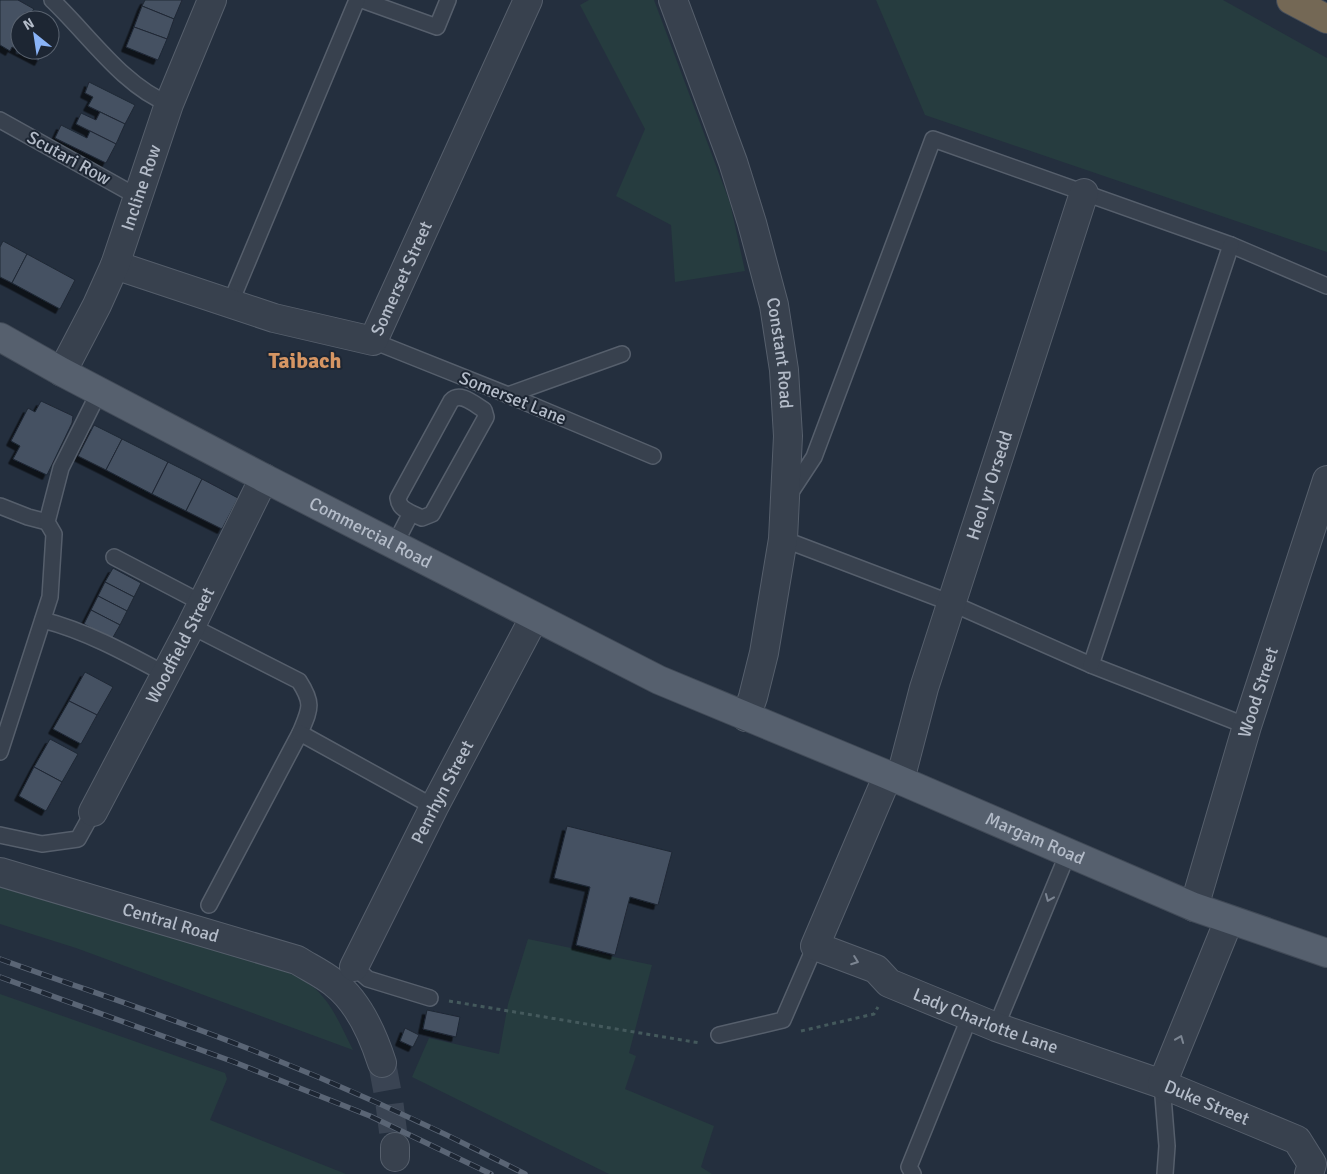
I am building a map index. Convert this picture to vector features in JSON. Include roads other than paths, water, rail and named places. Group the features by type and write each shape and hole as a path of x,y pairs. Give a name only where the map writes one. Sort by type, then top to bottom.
{"highway":[{"path":"1291,0 1327,19"}],"main road":[{"name":"Commercial Road","path":"0,337 99,392 534,618 659,680 746,717"},
{"name":"Margam Road","path":"746,717 894,777 1194,907 1327,953"}],"street":[{"name":"Incline Row","path":"62,372 98,305 116,265 169,104 212,0"},
{"name":"Somerset Street","path":"116,265 274,318 373,341 528,0"},
{"name":"Constant Road","path":"673,0 733,162 752,223 774,305 784,370 788,436 783,539 764,653 746,717"},
{"name":"Heol yr Orsedd","path":"815,946 894,777 1084,193"},
{"name":"Woodfield Street","path":"93,812 264,478"},
{"name":"Wood Street","path":"1194,907 1247,726 1327,480"},
{"name":"Penrhyn Street","path":"344,975 534,618"},
{"name":"Central Road","path":"0,872 344,975 346,994 362,1017 375,1042 382,1063"},
{"name":"Duke Street","path":"1229,920 1162,1084 1297,1140 1312,1164 1308,1174"},
{"name":"Lady Charlotte Lane","path":"815,946 876,969 889,983 996,1027 1162,1084"}],"lane":[{"path":"230,304 358,0"},
{"path":"362,0 437,27 448,0"},
{"path":"56,1 132,83 169,104"},
{"name":"Scutari Row","path":"0,120 138,197"},
{"path":"786,499 814,457 933,139 1231,245 1327,286"},
{"path":"1091,665 1231,245"},
{"name":"Somerset Lane","path":"373,341 508,395 652,456"},
{"path":"508,395 622,354"},
{"path":"0,752 50,597 54,534 47,522 61,468 99,392"},
{"path":"459,396 484,410 486,417 432,514 422,518 412,514 402,508 398,498 450,400 459,396"},
{"path":"0,506 47,522"},
{"path":"394,544 412,514"},
{"path":"783,539 951,603 1091,665 1247,726"},
{"path":"114,557 196,614 299,681 308,695 310,710 300,733 209,905"},
{"path":"43,620 63,626 121,651 165,674"},
{"path":"300,733 434,807"},
{"path":"0,835 42,844 78,839 93,812"},
{"path":"996,1027 1068,853"},
{"path":"719,1035 783,1020 815,946"},
{"path":"344,975 368,979 430,998"},
{"path":"913,1174 909,1167 970,1016"},
{"path":"1162,1084 1167,1146 1165,1174"}],"tunnel":[{"path":"382,1063 395,1147"}],"railway":[{"path":"0,959 276,1059 384,1106 525,1174"},
{"path":"0,977 234,1062 370,1116 491,1174"}],"district":[{"name":"Taibach","path":"305,360"}]}
